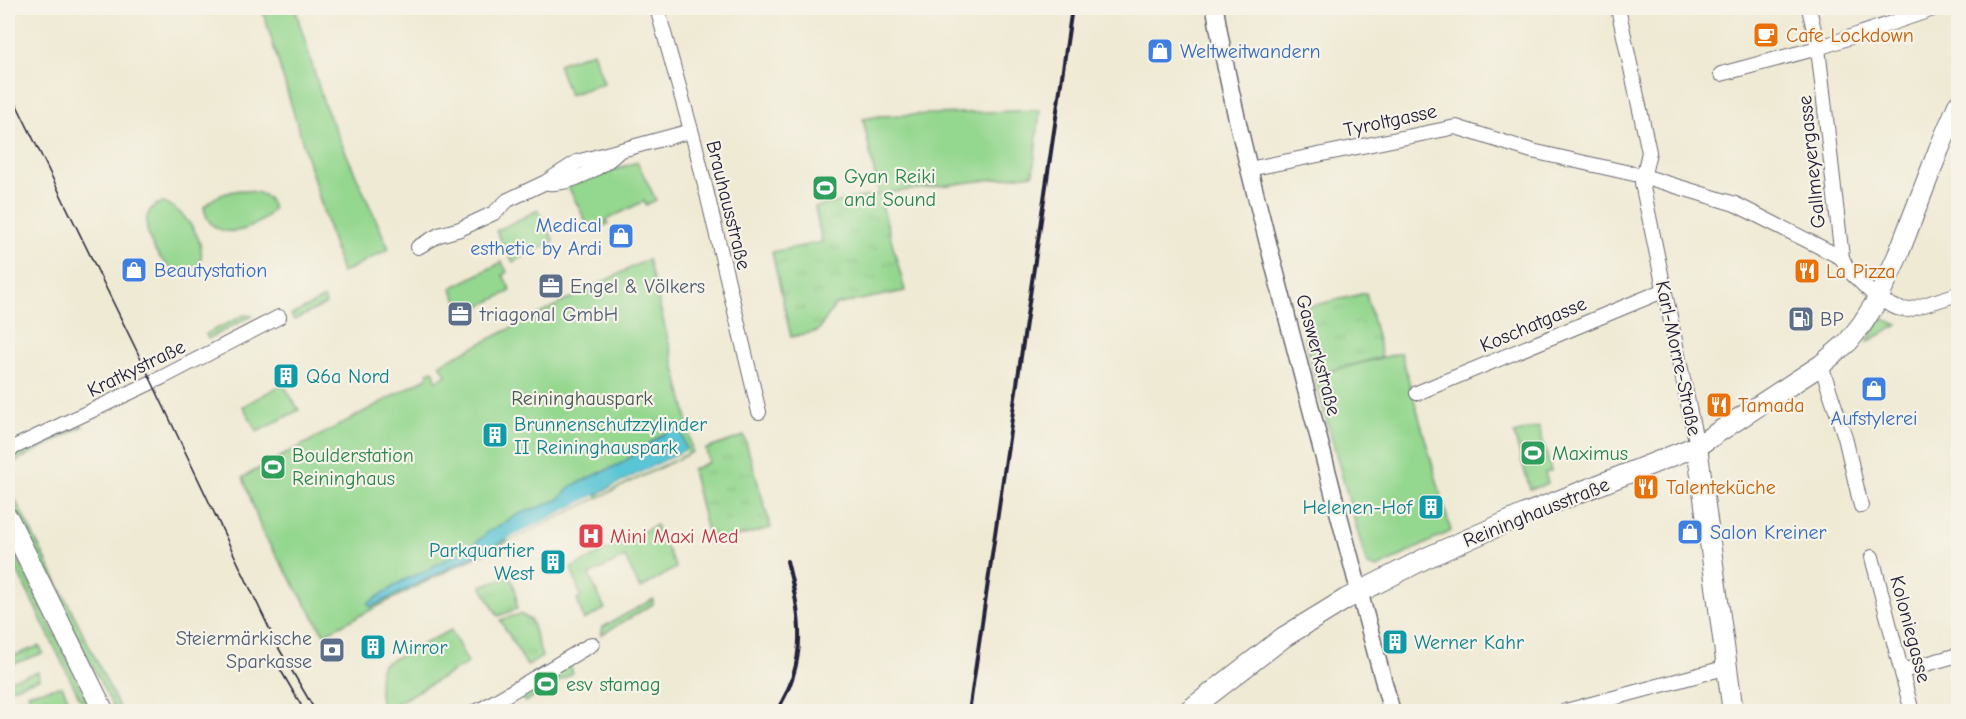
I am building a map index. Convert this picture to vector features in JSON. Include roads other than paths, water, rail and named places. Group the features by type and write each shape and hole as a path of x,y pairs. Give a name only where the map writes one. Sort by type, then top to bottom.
{"main road":[{"name":"Reininghausstraße","path":"1187,711 1284,637 1346,599 1426,558 1525,514 1697,446 1821,365 1848,342 1878,299 1898,255 1951,119 1959,105"},
{"name":"Karl-Morre-Straße","path":"1697,446 1733,711"},
{"path":"8,518 104,711"}],"street":[{"name":"Brauhausstraße","path":"657,8 691,131 759,412"},
{"name":"Gaswerkstraße","path":"1215,8 1229,85 1249,169 1392,711"},
{"name":"Karl-Morre-Straße","path":"1618,8 1649,152 1642,183 1697,446"},
{"name":"Gallmeyergasse","path":"1809,8 1818,48 1842,258"},
{"path":"1721,74 1818,48 1936,8"},
{"name":"Tyroltgasse","path":"1249,169 1456,127 1532,151 1643,176"},
{"path":"418,247 439,235 460,230 494,213 508,200 546,182 553,183 576,178 601,166 618,152 691,131"},
{"path":"1643,176 1735,204 1842,258 1848,270 1878,299 1888,305 1908,310 1959,294"},
{"name":"Koschatgasse","path":"1417,393 1665,290"},
{"name":"Kratkystraße","path":"8,450 163,377 279,317"},
{"path":"1821,365 1846,440 1861,506"},
{"name":"Koloniegasse","path":"1872,557 1912,711"},
{"path":"474,711 482,709 592,644"},
{"path":"1902,671 1959,655"},
{"path":"1562,711 1728,667"}],"water":[{"path":"680,424 686,450 371,607 369,605 368,603 404,580 473,545 488,532 519,514 559,499 571,486 622,463"}],"tram line":[{"path":"8,87 278,647 316,712"},
{"path":"280,669 301,705"}],"railway":[{"path":"969,712 1072,8"},
{"path":"776,712 787,693 798,656 796,601 787,561"}],"place":[{"name":"Cafe Lockdown","path":"1766,35"},
{"name":"Weltweitwandern","path":"1160,51"},
{"name":"Gyan Reiki and Sound","path":"825,188"},
{"name":"Medical esthetic by Ardi","path":"621,236"},
{"name":"Beautystation","path":"134,270"},
{"name":"La Pizza","path":"1807,271"},
{"name":"Engel & Völkers","path":"551,286"},
{"name":"triagonal GmbH","path":"460,314"},
{"name":"BP","path":"1801,319"},
{"name":"Q6a Nord","path":"286,376"},
{"name":"Aufstylerei","path":"1874,389"},
{"name":"Tamada","path":"1719,405"},
{"name":"Brunnenschutzzylinder II Reininghauspark","path":"495,435"},
{"name":"Maximus","path":"1533,453"},
{"name":"Boulderstation Reininghaus","path":"273,467"},
{"name":"Talenteküche","path":"1646,487"},
{"name":"Helenen-Hof","path":"1431,507"},
{"name":"Salon Kreiner","path":"1690,532"},
{"name":"Mini Maxi Med","path":"591,536"},
{"name":"Parkquartier West","path":"553,562"},
{"name":"Werner Kahr","path":"1395,642"},
{"name":"Mirror","path":"373,647"},
{"name":"Steiermärkische Sparkasse","path":"332,650"},
{"name":"esv stamag","path":"546,684"}],"park label":[{"name":"Reininghauspark","path":"582,398"}]}
